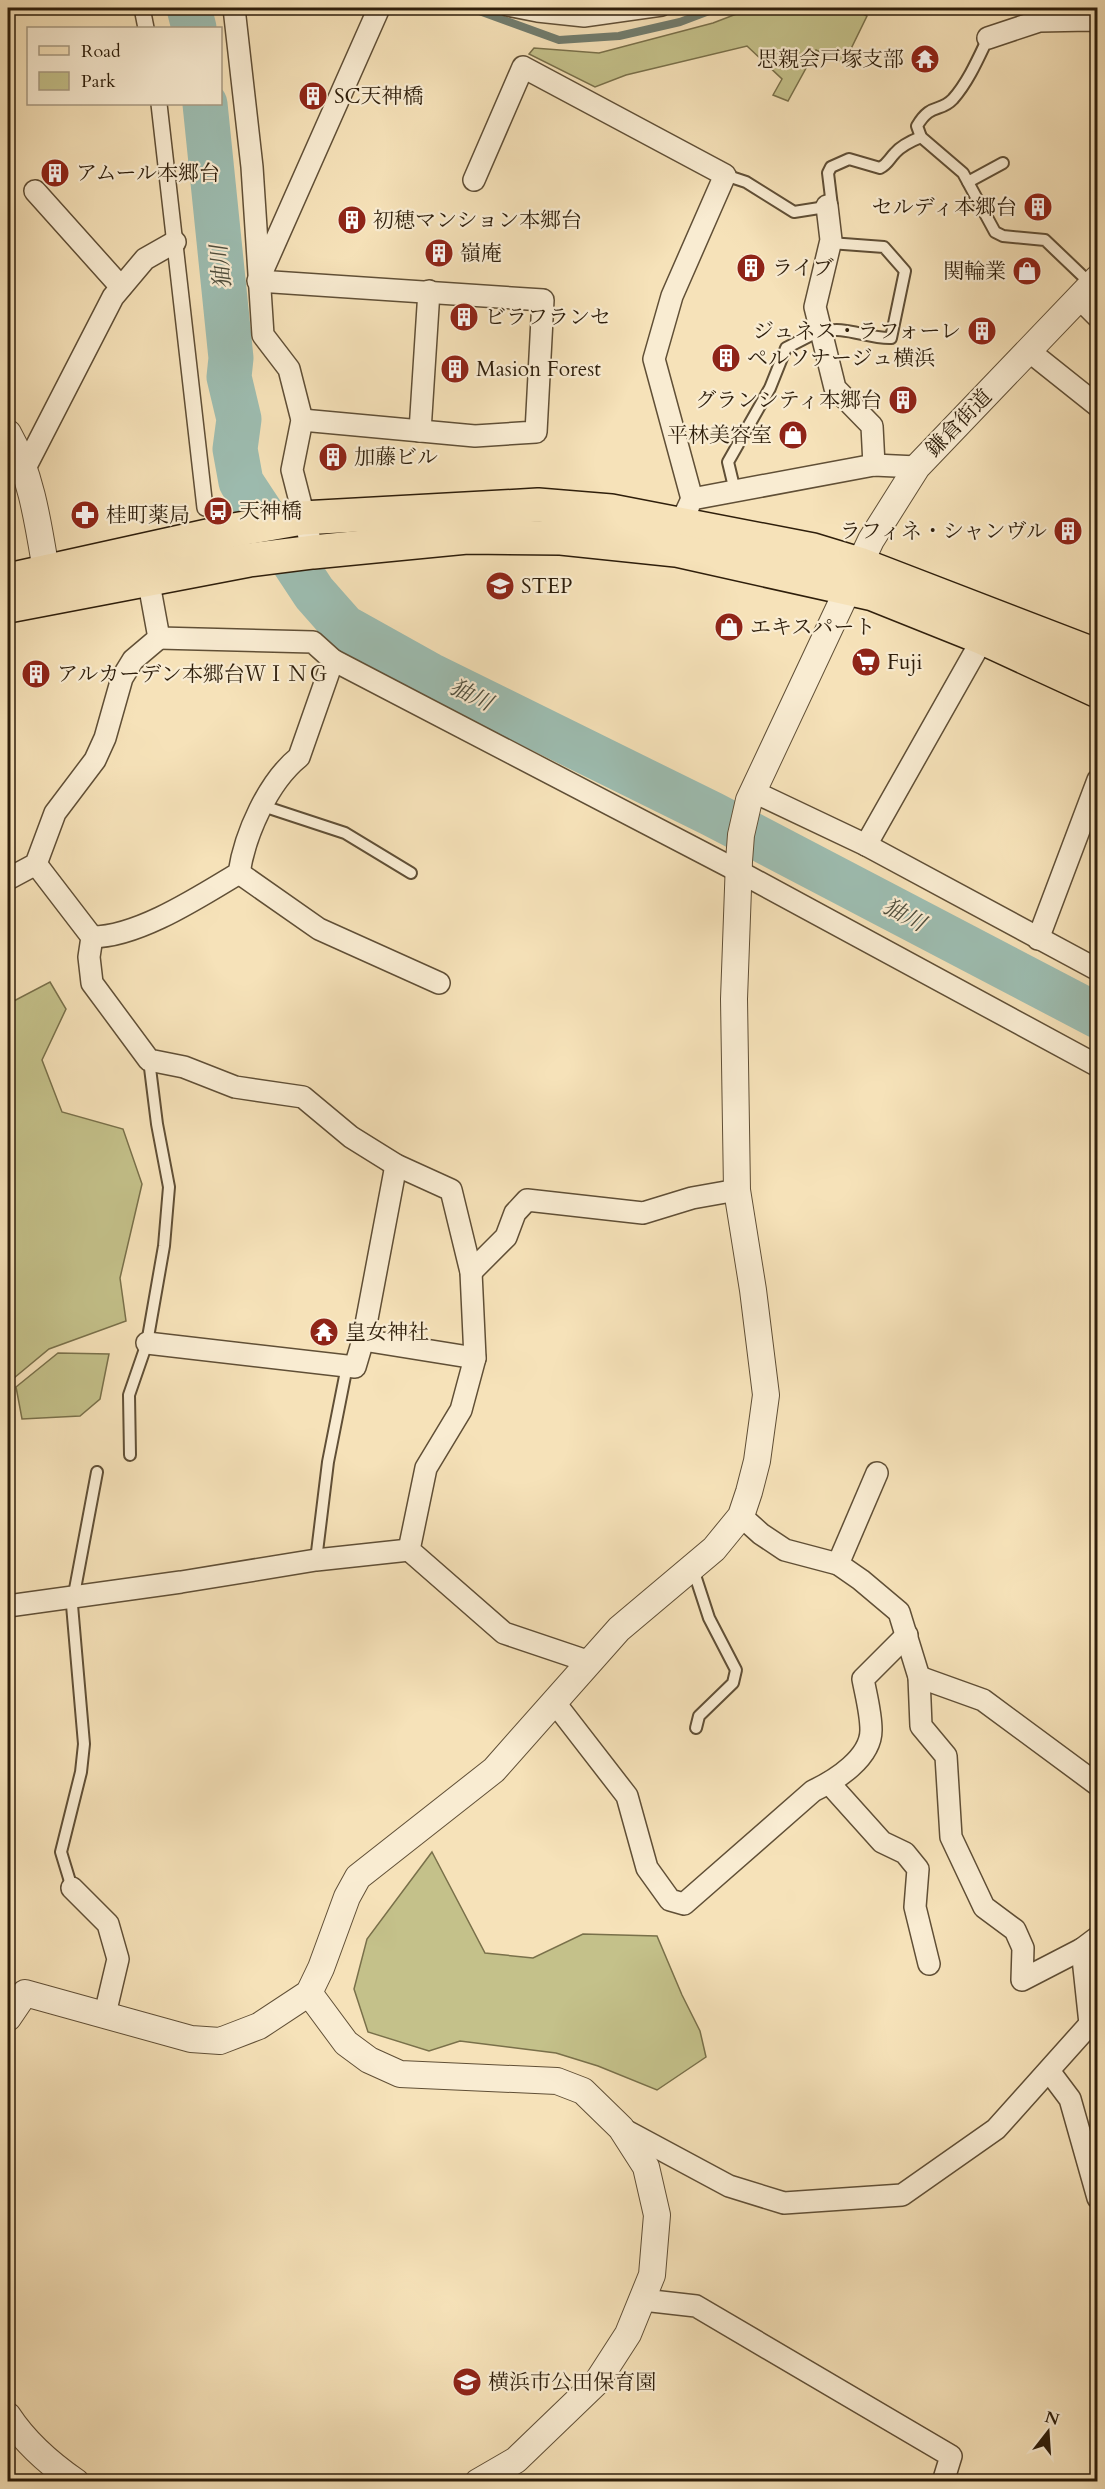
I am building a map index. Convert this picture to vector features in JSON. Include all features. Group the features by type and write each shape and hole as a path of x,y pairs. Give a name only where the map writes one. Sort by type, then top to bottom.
{"main road":[{"path":"8,606 48,584 234,530 303,518 538,505 611,511 683,524 853,576 1098,656"},
{"path":"8,580 48,584 148,578 249,560 314,552 466,537 561,538 683,524"},
{"path":"853,576 873,594 982,638 1098,692"}],"street":[{"path":"142,8 146,27"},
{"path":"234,8 252,168 263,335 289,369 302,420 292,470 303,518 314,552"},
{"path":"258,281 379,8"},
{"path":"507,8 584,19 662,8"},
{"path":"988,38 1039,21 1090,20 1098,22"},
{"path":"474,180 523,67 725,175 672,296 654,359 683,524 735,492 874,465 917,467"},
{"path":"159,105 205,508"},
{"path":"35,191 121,287"},
{"path":"827,206 830,243 815,307 835,388 872,426 874,465"},
{"path":"23,472 113,297 145,259 175,242"},
{"path":"258,281 543,300 536,432 476,436 302,420"},
{"path":"1089,287 1098,316"},
{"name":"鎌倉街道","path":"741,1516 757,1461 766,1395 753,1290 736,1190 734,999 738,866 741,835 751,795 871,540 917,467 1089,287"},
{"path":"420,431 429,291"},
{"path":"1029,351 1098,406"},
{"path":"8,433 30,490 48,584"},
{"path":"148,578 159,638"},
{"path":"8,879 36,864 55,813 95,760 105,738 122,678 133,660 159,638 313,642 333,660 738,866 1098,1066"},
{"path":"866,845 982,638"},
{"path":"92,937 108,937 176,911 238,873 249,829 286,767 300,757 333,660"},
{"path":"1038,939 1098,780"},
{"path":"751,795 866,845 1098,970"},
{"path":"36,864 92,937 89,957 92,983 149,1060 184,1067 235,1088 303,1097 351,1137 396,1165 451,1190 471,1272 475,1358 461,1410 426,1468 409,1550"},
{"path":"238,873 318,929 439,983"},
{"path":"147,1343 355,1367 363,1340 396,1165"},
{"path":"471,1272 506,1237 515,1213 527,1200 643,1213 692,1198 736,1190"},
{"path":"363,1340 475,1358"},
{"path":"838,1564 877,1473"},
{"path":"8,2018 16,1990 191,2039 220,2041 259,2026 309,1993 321,1968 347,1897 358,1877 494,1770 619,1629 714,1549 741,1516 761,1534 785,1550 838,1564 899,1612 919,1677 921,1726 946,1756 951,1837 984,1907 1015,1930 1023,1948 1022,1980 1090,1943 1090,2024 996,2129 902,2195 784,2203 729,2186 621,2128"},
{"path":"8,1606 181,1582 316,1560 409,1550 504,1633 590,1662"},
{"path":"555,1703 627,1796 647,1868 670,1900 684,1904 813,1791 829,1784 863,1755 871,1731 863,1679 907,1635"},
{"path":"919,1677 983,1700 1098,1785"},
{"path":"829,1784 882,1842 905,1853 918,1869 915,1907 929,1964"},
{"path":"72,1888 108,1924 118,1959 105,2014"},
{"path":"309,1993 346,2043 369,2060 400,2074 557,2081 583,2091 621,2128 646,2167 657,2215 652,2275 628,2334 597,2382 516,2460 478,2481"},
{"path":"1050,2071 1070,2099 1098,2198"},
{"path":"643,2300 696,2306 951,2456 943,2481"},
{"path":"8,2416 19,2433 58,2469 76,2481"}],"lane":[{"path":"988,38 973,69 951,101 925,112 917,126 921,137 963,173 995,232 1003,236 1045,240 1089,287"},
{"path":"725,175 746,182 794,212 832,206 828,173 831,167 849,159 880,168 889,162 892,155 904,144 921,137"},
{"path":"968,182 1003,163"},
{"path":"735,492 728,462 770,388 786,348 821,331 833,328 875,338 891,338 906,271 884,247 830,243"},
{"path":"263,806 345,833 411,873"},
{"path":"130,1455 129,1395 147,1343 164,1246 169,1186 157,1124 149,1060"},
{"path":"316,1560 327,1462 347,1365"},
{"path":"72,1888 61,1852 81,1773 84,1744 72,1605 97,1472"},
{"path":"692,1568 709,1617 736,1670 733,1683 699,1716 696,1728"}],"green space":[{"path":"752,8 852,8 867,16 844,63 816,50 788,101 773,95 782,79 747,46 626,75 595,87 529,54 534,48 599,53 713,23"},
{"path":"50,982 66,1009 42,1060 62,1112 123,1129 142,1184 120,1278 126,1321 49,1349 8,1383 8,1004"},
{"path":"58,1353 109,1354 100,1399 80,1416 22,1419 16,1387"},
{"path":"432,1852 485,1953 533,1958 583,1934 657,1936 700,2031 706,2057 657,2090 598,2066 556,2053 460,2041 429,2051 368,2032 354,1989 367,1939"}],"waterway":[{"name":"㹨川","path":"189,8 194,27"},
{"path":"471,8 559,40 619,36 680,22 717,8"},
{"name":"㹨川","path":"205,105 231,358 229,377 239,419 235,449 241,482 314,593 344,627 430,675 712,814 1098,1016"}],"place":[{"name":"思親会戸塚支部","path":"925,59"},
{"name":"SC天神橋","path":"313,96"},
{"name":"アムール本郷台","path":"55,173"},
{"name":"セルディ本郷台","path":"1038,207"},
{"name":"初穂マンション本郷台","path":"352,220"},
{"name":"嶺庵","path":"439,253"},
{"name":"ライブ","path":"751,268"},
{"name":"関輪業","path":"1027,271"},
{"name":"ビラフランセ","path":"464,317"},
{"name":"ジュネス・ラフォーレ","path":"982,331"},
{"name":"ペルソナージュ横浜","path":"726,358"},
{"name":"Masion Forest","path":"455,369"},
{"name":"グランシティ本郷台","path":"903,400"},
{"name":"平林美容室","path":"793,435"},
{"name":"加藤ビル","path":"333,457"},
{"name":"天神橋","path":"218,511"},
{"name":"桂町薬局","path":"85,515"},
{"name":"ラフィネ・シャンヴル","path":"1068,531"},
{"name":"STEP","path":"500,586"},
{"name":"エキスパート","path":"729,627"},
{"name":"Fuji","path":"866,662"},
{"name":"アルカーデン本郷台ＷＩＮＧ","path":"36,674"},
{"name":"皇女神社","path":"324,1332"},
{"name":"横浜市公田保育園","path":"467,2382"}]}
